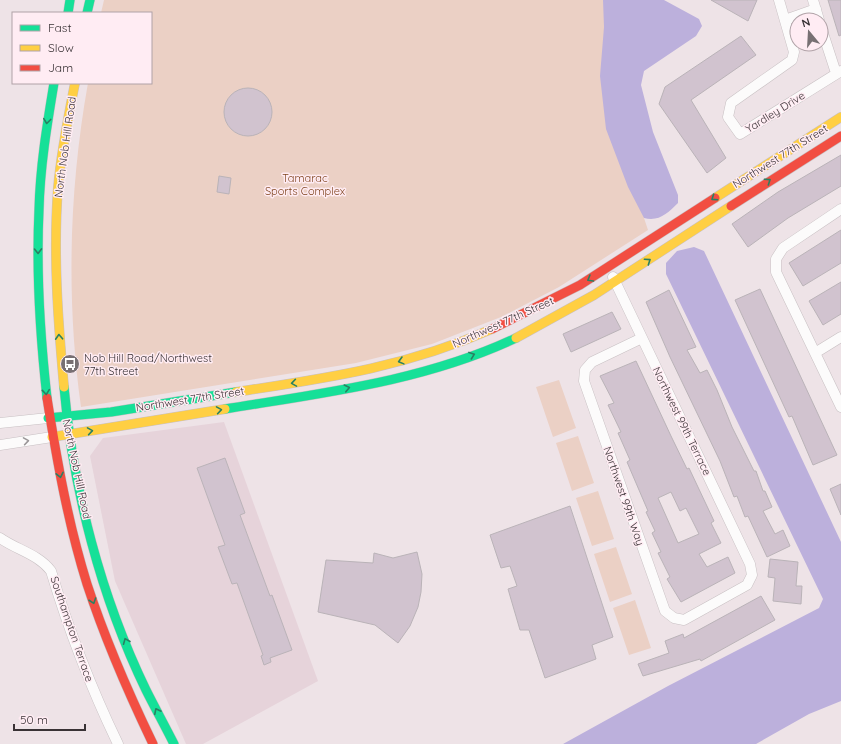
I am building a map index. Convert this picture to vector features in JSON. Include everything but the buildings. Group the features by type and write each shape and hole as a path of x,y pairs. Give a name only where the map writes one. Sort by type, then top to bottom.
{"street":[{"path":"68,12 70,0"},
{"path":"87,12 90,0"},
{"name":"Yardley Drive","path":"779,0 794,52 792,60 731,103 728,117 740,134 838,72 829,48"},
{"path":"785,20 814,5"},
{"name":"North Nob Hill Road","path":"54,84 48,117 41,177 38,239 39,311 48,418 72,529 87,583 126,685 153,744"},
{"name":"North Nob Hill Road","path":"75,84 59,177 56,227 59,340 68,435 90,530 112,601 141,677 174,744"},
{"name":"Northwest 77th Street","path":"0,422 66,417 188,400 328,377 386,366 467,341 540,307 609,268 776,157 841,117"},
{"name":"Northwest 77th Street","path":"0,445 331,392 431,369 507,342 547,322 616,283 784,170 841,136"},
{"path":"841,209 783,248 776,259 776,272 841,408"},
{"name":"Northwest 99th Terrace","path":"609,268 750,564 752,575 747,585 684,620 674,618"},
{"path":"815,353 841,337"},
{"name":"Northwest 99th Way","path":"642,338 592,362 585,370 584,381 665,611 674,618"},
{"name":"Southampton Terrace","path":"0,538 38,558 51,571 76,647 93,690 118,744"}],"shaded area":[{"path":"603,0 664,0 699,19 702,26 696,36 644,71 641,85 653,132 678,195 678,203 659,218 644,218 628,187 606,129 600,76 604,27"},
{"path":"694,247 704,251 841,542 841,701 809,714 756,744 563,744 668,686 819,608 823,599 666,274 666,263 677,251"},
{"path":"224,422 318,681 203,744 186,744 115,581 90,456 103,438"}],"green space":[{"name":"Tamarac Sports Complex","path":"104,0 608,0 644,218 648,230 559,287 501,317 432,344 356,363 81,407 73,326 72,245 73,204 77,163 88,84 152,84 152,12 101,12"},
{"path":"559,380 576,428 553,437 536,387"},
{"path":"578,436 594,483 572,491 556,443"},
{"path":"598,491 614,539 592,546 576,498"},
{"path":"616,547 632,594 610,602 594,554"},
{"path":"635,600 651,648 629,655 613,608"}],"traffic: fast":[{"path":"68,12 70,0"},
{"path":"87,12 90,0"},
{"path":"47,398 39,304 38,234 42,162 54,84"},
{"path":"225,409 336,391 410,375 481,353 516,338"},
{"path":"64,387 74,465 82,504 103,580 115,618 130,655 174,744"},
{"path":"48,418 111,412 236,392"}],"traffic: slow":[{"path":"64,387 57,288 56,238 58,188 61,161 75,84"},
{"path":"715,198 841,117"},
{"path":"516,338 594,295 731,206"},
{"path":"236,392 366,370 429,353 492,329"},
{"path":"52,437 225,409"}],"traffic: jam":[{"path":"731,206 841,136"},
{"path":"492,329 580,285 715,198"},
{"path":"47,398 64,492 74,538 87,584 117,665 153,744"}],"place":[{"name":"Nob Hill Road/Northwest 77th Street","path":"70,364"}]}
